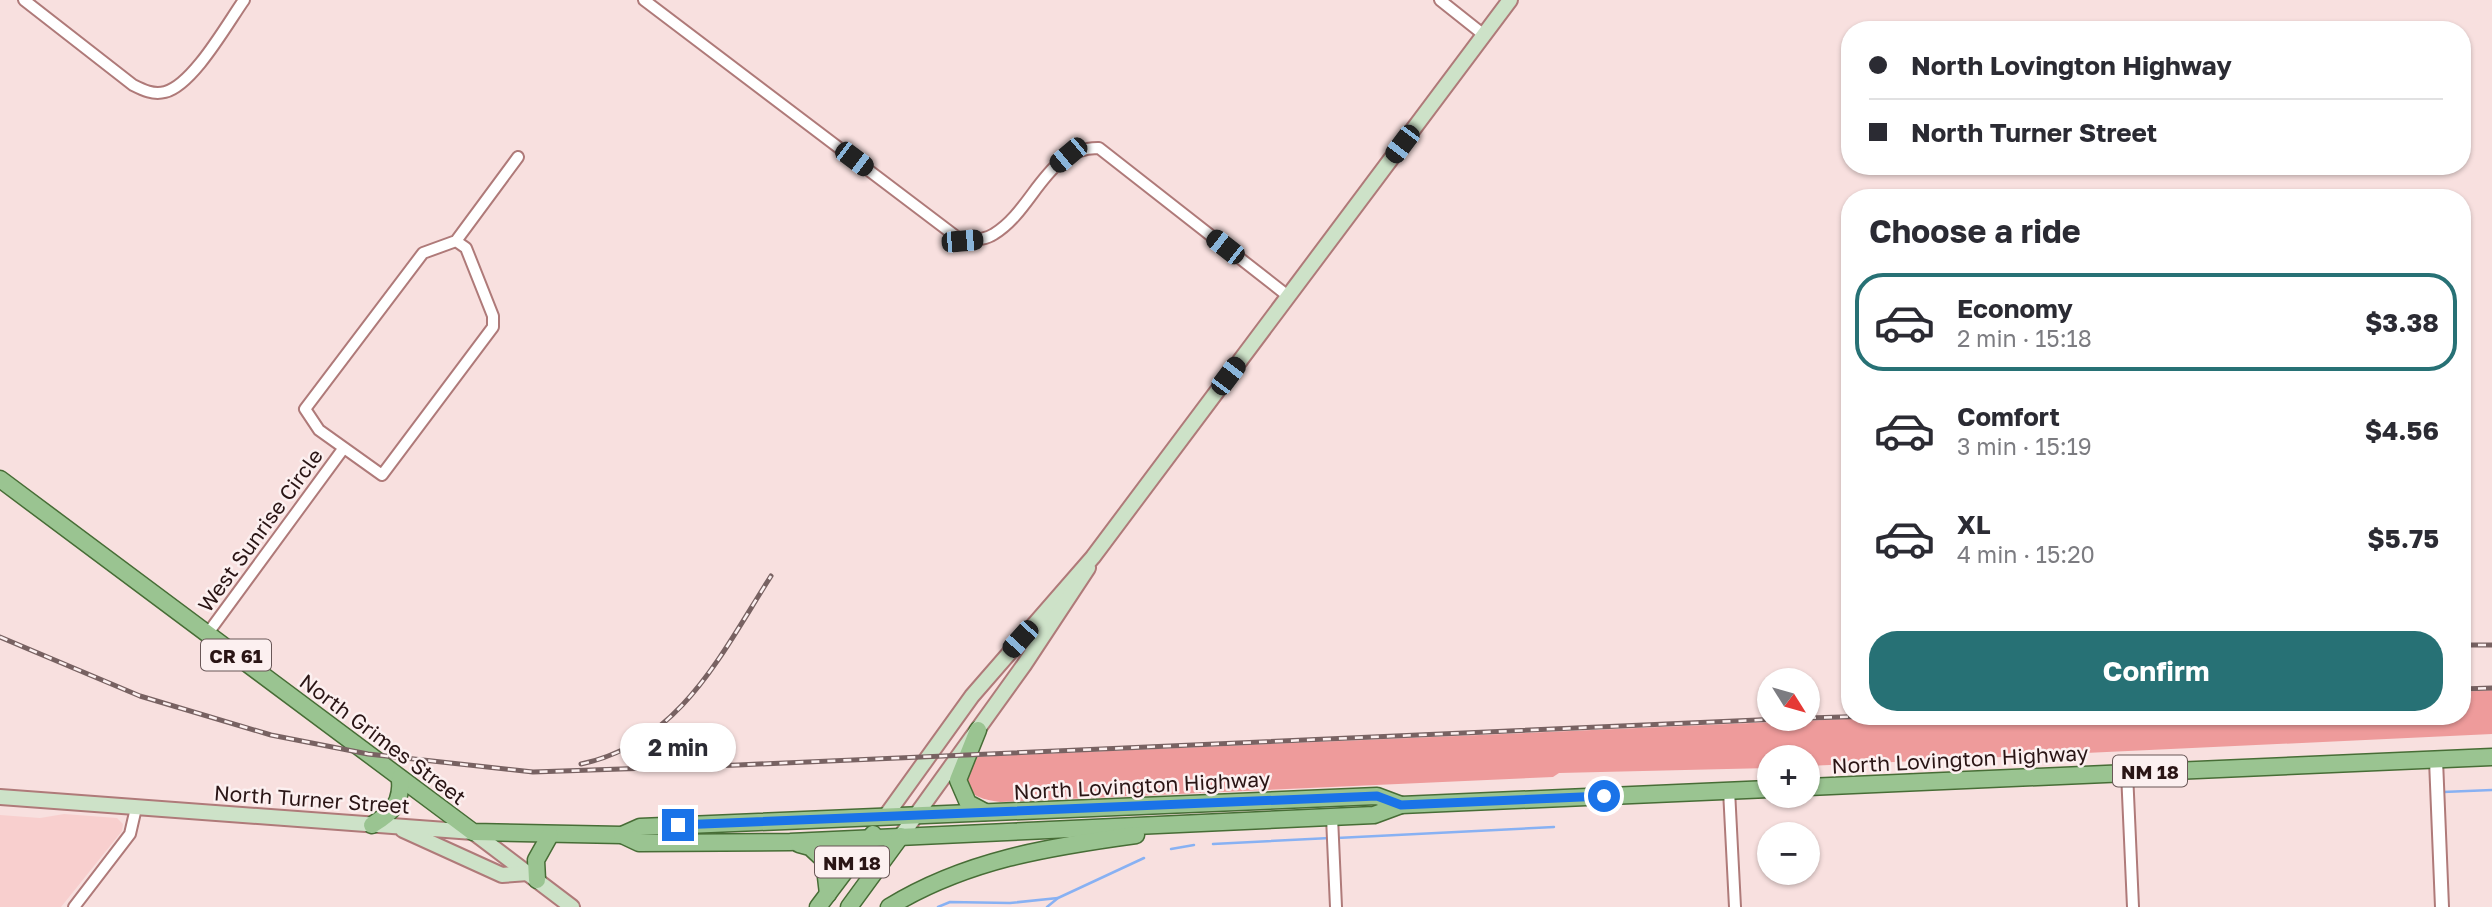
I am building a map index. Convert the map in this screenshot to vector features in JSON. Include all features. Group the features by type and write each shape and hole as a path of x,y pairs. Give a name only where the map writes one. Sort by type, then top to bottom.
{"main road":[{"path":"884,817 981,685 1093,557 1510,0"},
{"name":"North Grimes Street","path":"0,479 572,907"},
{"path":"901,836 1080,584 1093,557"},
{"path":"978,730 958,780 968,803 987,813"},
{"name":"North Lovington Highway","path":"1820,786 2492,757"},
{"path":"372,825 391,814 398,804 400,778"},
{"name":"North Lovington Highway","path":"901,836 1374,815 1401,805 1757,789"},
{"name":"North Lovington Highway","path":"884,817 1377,796 1401,805"},
{"name":"North Turner Street","path":"0,797 395,827 550,835 622,835 640,827 884,817"},
{"name":"NM 18","path":"823,901 884,817"},
{"path":"889,907 931,883 986,862 1037,850 1138,835 1160,825"},
{"path":"395,827 502,875 533,877 536,860 550,835"},
{"name":"North Turner Street","path":"622,835 639,843 790,842 901,836"},
{"name":"NM 18","path":"849,907 901,836"},
{"path":"790,842 810,847 820,853 828,868 823,901"}],"street":[{"path":"24,0 133,85 152,93 164,93 178,87 191,74 244,0"},
{"path":"644,0 962,241 993,235 1007,223 1051,170 1068,155 1084,148 1100,148 1288,296"},
{"path":"1440,0 1484,34"},
{"path":"456,242 518,157"},
{"name":"West Sunrise Circle","path":"456,242 466,248 487,300 493,316 490,332 382,475 343,449 319,430 304,409 423,253 456,242"},
{"name":"West Sunrise Circle","path":"208,633 343,449"},
{"path":"2436,760 2442,907"},
{"path":"2127,772 2133,907"},
{"path":"1729,790 1735,907"},
{"path":"74,907 130,834 136,808"},
{"path":"1332,817 1336,907"}],"shaded area":[{"path":"2492,690 2492,734 1820,765 1820,745 1757,745 1757,768 1559,773 1553,777 1000,802 979,797 963,783 972,757 1757,723 1757,732 1820,732 1820,720 1841,719 1841,725 2471,725 2471,691"},
{"path":"64,814 117,818 123,824 122,831 61,907 0,907 0,815 40,818"}],"waterway":[{"path":"2443,792 2492,790"},
{"path":"1337,838 1554,827"},
{"path":"1213,844 1330,838"},
{"path":"1171,849 1194,845"},
{"path":"1047,907 1058,898 1144,858"},
{"path":"938,907 950,902 1010,903 1058,898"}],"railway":[{"path":"581,764 616,753 645,737 671,716 715,664 771,576"},
{"path":"0,637 140,696 271,735 368,754 533,772 1757,720"},
{"path":"2471,645 2492,645"},
{"path":"2471,689 2492,688"},
{"path":"1820,718 1841,717"}],"route":[{"path":"678,825 1377,796 1401,805 1604,796"}]}
